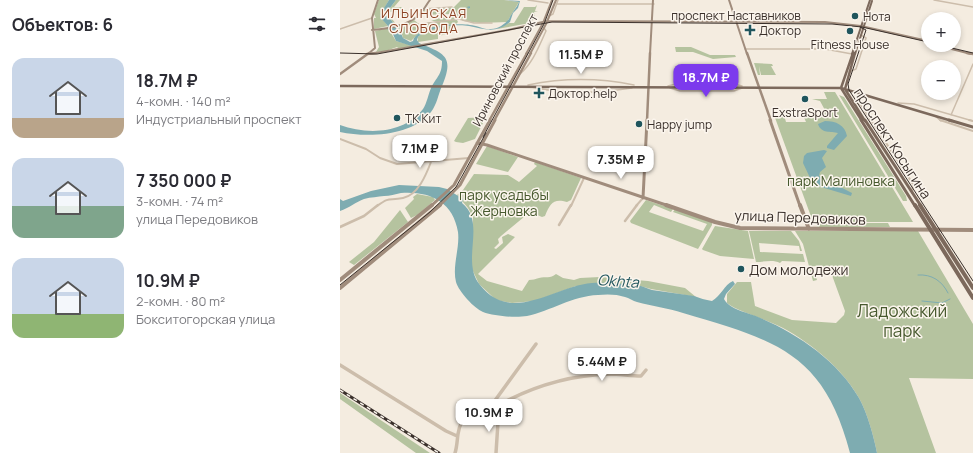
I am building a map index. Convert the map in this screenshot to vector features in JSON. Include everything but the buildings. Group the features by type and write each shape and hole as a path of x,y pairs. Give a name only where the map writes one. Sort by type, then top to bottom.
{"main road":[{"path":"340,73 374,49 372,18 378,0"},
{"path":"373,30 408,21 419,15 430,0"},
{"name":"Ириновский проспект","path":"420,216 449,190 456,181 557,0"},
{"path":"644,197 654,0"},
{"path":"730,0 808,228"},
{"name":"проспект Косыгина","path":"871,0 841,88 932,229 973,288"},
{"name":"Ириновский проспект","path":"425,218 454,192 464,179 544,28 550,3"},
{"name":"проспект Наставников","path":"368,54 426,45 545,22 826,24 862,27 921,40"},
{"name":"проспект Косыгина","path":"862,27 845,88 912,193 973,298"},
{"path":"961,49 973,52"},
{"path":"961,50 973,52"},
{"path":"340,85 845,88 973,126"},
{"path":"528,86 634,86"},
{"path":"845,88 973,126"},
{"name":"улица Передовиков","path":"477,143 483,143 733,227 749,229 973,229"},
{"name":"улица Передовиков","path":"483,143 644,197"},
{"path":"449,190 449,192 454,192"},
{"path":"340,280 420,216 425,216 425,218 340,288"}],"street":[{"path":"528,0 550,3"},
{"name":"Ириновский проспект","path":"549,16 553,14 557,0"},
{"path":"594,4 595,0"},
{"path":"934,0 973,7"},
{"path":"557,4 653,4"},
{"path":"424,9 452,7"},
{"path":"340,29 372,18"},
{"path":"397,25 406,26 460,19 462,22 492,23"},
{"path":"849,72 855,70 857,67 866,38 861,35"},
{"path":"746,49 825,49 852,54"},
{"path":"951,115 973,64"},
{"path":"668,86 677,83 689,82 732,83 743,87"},
{"path":"528,86 541,90 622,90 634,86"},
{"path":"594,87 598,90"},
{"path":"853,101 861,105 914,184 912,193"},
{"path":"898,103 914,104 973,121"},
{"path":"933,115 943,122 973,131"},
{"path":"340,139 366,149 394,164 469,158"},
{"path":"340,227 364,216 387,199 406,198 413,194 431,162"},
{"path":"559,225 569,210 584,178"},
{"path":"625,221 644,197"},
{"path":"491,406 536,344"},
{"path":"340,365 446,431 457,436"},
{"path":"455,453 458,445 457,436 461,421 465,414 476,408 497,406 525,391 561,382 607,374 641,376 646,370"},
{"path":"496,453 498,422 497,406"}],"green space":[{"path":"379,0 389,0 380,16 388,26 374,29 374,18 376,18 374,14"},
{"path":"396,0 400,0 394,7 402,7 400,10 406,10 408,13 417,12 414,15 409,16 400,15 400,11 390,12 389,15 396,24 395,25 387,15 387,12"},
{"path":"461,0 504,0 519,2 507,22 480,23 463,21 463,18 457,20 458,22 456,24 441,26 420,32 411,41 403,38 401,31 396,26 414,20 419,24 439,21 431,21 445,16 450,18 453,15 452,14 421,15 425,13 423,12 425,9 454,7"},
{"path":"537,5 535,11 538,11 534,12 535,17 530,23 497,29 509,23 514,23 524,7 535,7"},
{"path":"455,26 453,33 438,36 438,39 418,42 418,37 425,31 440,27"},
{"path":"388,28 396,41 414,46 389,50 398,48 397,47 386,51 376,52 379,47 375,31"},
{"path":"675,47 691,47 710,55 735,55 736,57 713,59 693,52 676,52"},
{"path":"754,63 772,64 773,66 771,66 776,75 761,75 759,66 760,75 758,75"},
{"name":"парк Малиновка","path":"824,92 835,92 913,222 813,222 774,115 784,115 786,122 806,122 803,115 824,115 823,112 826,112 820,101 812,99 827,99"},
{"path":"839,95 844,97 906,196 907,201 903,201"},
{"path":"486,117 475,139 463,143 454,141 468,118"},
{"path":"487,146 518,157 508,172 476,164"},
{"name":"парк усадьбы Жерновка","path":"535,162 581,178 571,200 567,202 558,201 553,203 550,205 545,216 542,217 530,212 498,239 499,243 494,248 496,249 503,243 502,237 508,234 515,237 478,274 487,281 522,291 529,280 541,277 550,277 556,274 563,278 574,280 580,278 600,277 648,281 685,288 696,297 640,286 576,286 535,301 512,303 496,300 479,284 472,269 471,256 473,217 468,208 457,195 463,190 474,174 508,175 519,182 537,166 534,164"},
{"path":"417,194 433,197 435,200 411,218 405,208"},
{"path":"646,200 673,209 671,212 654,205 649,212 703,231 707,224 673,212 675,209 712,222 712,225 698,249 631,223 630,221"},
{"path":"400,210 408,222 354,265 349,262 374,242"},
{"path":"816,223 888,223 890,227 817,227"},
{"path":"715,226 748,231 754,259 720,256 703,250 702,249"},
{"path":"749,231 791,231 799,241 802,251 800,251 799,246 759,243 760,252 803,254 805,262 756,262"},
{"name":"Ладожский парк","path":"795,231 918,231 973,324 973,379 909,378 936,453 877,453 870,425 859,398 844,377 826,358 794,334 777,325 732,307 727,303 727,294 737,282 751,282 755,306 792,320 836,323 844,315 845,311 829,267 813,266 817,280 813,281 803,244"},
{"path":"340,393 430,453 416,453 340,399"}],"water":[{"path":"389,0 396,0 387,12 387,15 400,31 403,38 410,42 413,41 422,31 438,26 464,24 494,29 509,19 519,2 504,0 520,1 518,8 513,13 510,22 500,28 490,30 457,25 428,31 418,37 417,40 419,43 436,50 445,58 447,63 446,76 436,103 431,112 423,120 413,126 401,130 376,135 340,132 340,125 373,131 396,128 406,123 423,109 431,88 440,73 442,61 427,51 396,41 392,32 387,29 388,26 380,17"},
{"path":"825,121 839,124 846,132 847,136 834,150 827,148 827,146 838,133 826,132 821,129 818,124"},
{"path":"824,150 827,151 822,158 826,167 820,172 819,176 852,193 851,196 821,187 812,182 803,163 804,156 807,153"},
{"path":"399,185 439,187 447,189 463,199 462,203 469,211 473,221 472,265 475,275 480,285 492,297 506,302 519,303 534,300 592,283 616,283 641,286 652,290 694,296 712,301 727,285 733,281 735,284 726,294 724,299 730,306 754,315 802,340 828,360 840,372 859,398 865,410 877,453 850,453 839,419 826,392 810,371 791,355 744,332 677,311 637,302 622,296 608,294 579,298 536,314 522,317 499,316 479,310 463,295 456,282 455,270 458,232 451,213 438,200 421,194 401,193 364,199 340,211 340,199 343,201 371,191"}],"waterway":[{"path":"468,7 470,7 469,8 468,7"},
{"path":"918,275 936,279 943,285 948,293"},
{"path":"922,301 942,303 950,299"}],"tram line":[{"path":"544,23 553,0"},
{"path":"544,23 552,22 832,24 862,27 921,40"},
{"path":"340,53 377,54 544,23"},
{"path":"483,137 544,23"},
{"path":"860,27 866,30 848,84 849,90 973,281"},
{"path":"961,50 973,53"},
{"path":"340,285 430,212 456,187 486,133"}],"railway":[{"path":"340,390 439,453"}],"place":[{"name":"Нота","path":"855,16"},
{"name":"Доктор","path":"750,30"},
{"name":"Fitness House","path":"850,31"},
{"name":"Доктор.help","path":"539,93"},
{"name":"ExstraSport","path":"805,99"},
{"name":"ТК Кит","path":"397,118"},
{"name":"Happy jump","path":"639,124"},
{"name":"Дом молодежи","path":"741,269"}],"district":[{"name":"ИЛЬИНСКАЯ СЛОБОДА","path":"424,20"}],"water label":[{"name":"Okhta","path":"618,281"}]}
